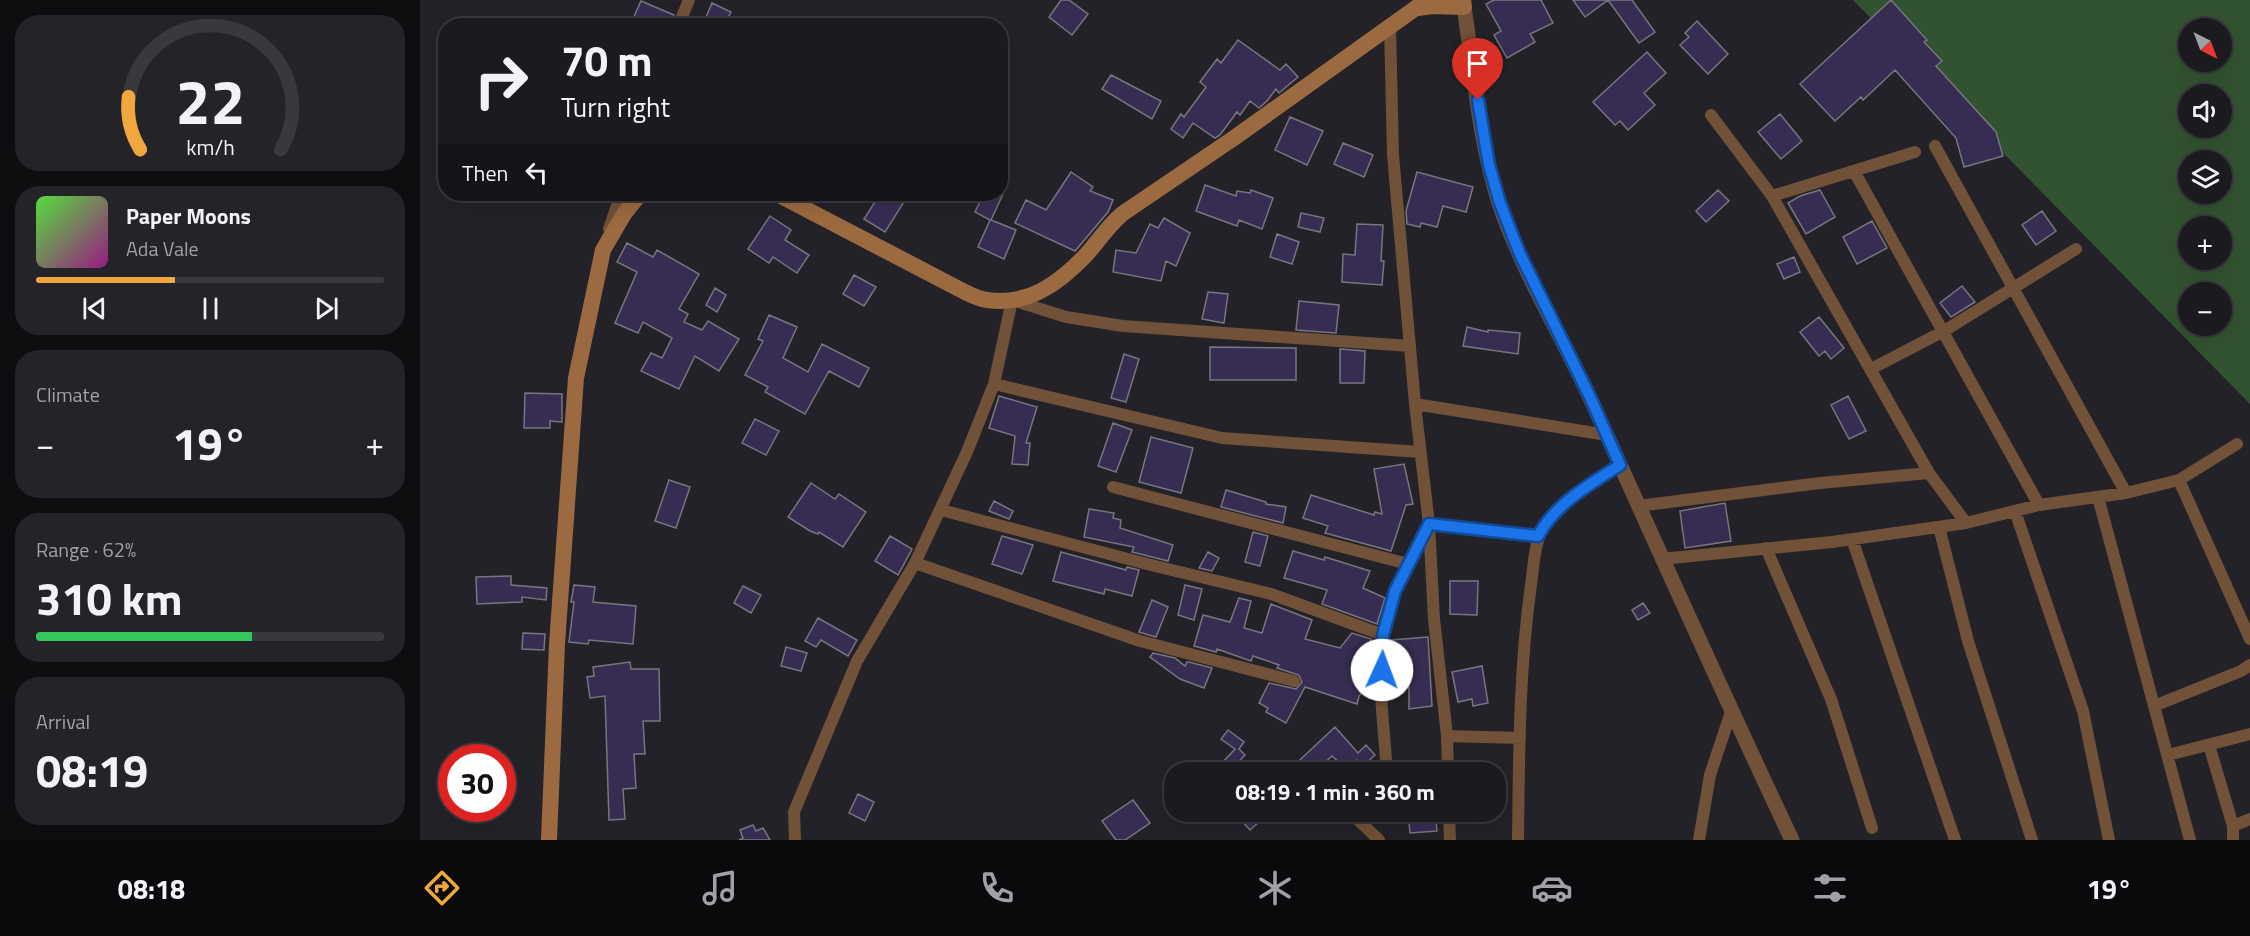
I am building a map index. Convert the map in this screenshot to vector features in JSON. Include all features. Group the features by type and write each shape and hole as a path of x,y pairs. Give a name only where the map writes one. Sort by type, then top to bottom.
{"main road":[{"path":"790,201 961,290 986,300 1012,300 1039,294 1059,280 1085,255 1107,227 1122,214 1234,138 1390,26 1423,4 1433,6 1464,3"},
{"path":"549,840 557,644 576,378 603,250 634,201"}],"street":[{"path":"681,18 689,0"},
{"path":"1464,3 1485,144 1500,203 1519,252 1607,435 1731,712 1792,840"},
{"path":"1390,26 1393,155 1415,404 1429,524 1434,619 1448,762"},
{"path":"1711,115 1772,196 1929,473 1965,523"},
{"path":"1935,146 2126,494"},
{"path":"1772,196 1915,152"},
{"path":"1854,171 2039,505"},
{"path":"603,250 619,201"},
{"path":"1870,369 1944,331 2076,249"},
{"path":"795,840 794,812 853,672 915,563 967,452 994,384 1012,300 1066,317 1123,326 1410,346"},
{"path":"994,384 1222,438 1420,452"},
{"path":"1415,404 1607,435"},
{"path":"1661,558 1852,539 1965,523 2039,505 2126,494 2179,480 2237,444"},
{"path":"1518,840 1526,622 1538,536 1546,521 1576,492 1620,465"},
{"path":"1638,506 1820,483 1929,473"},
{"path":"2179,480 2250,639"},
{"path":"1113,487 1408,564"},
{"path":"2098,497 2190,840"},
{"path":"940,510 1271,594 1383,635"},
{"path":"2015,511 2083,711 2109,840"},
{"path":"1429,524 1538,536"},
{"path":"1386,759 1381,688 1383,635 1395,591 1429,524"},
{"path":"1939,527 1968,641 2032,840"},
{"path":"1852,539 1955,840"},
{"path":"1766,548 1831,699 1872,828"},
{"path":"915,563 1140,641 1294,681"},
{"path":"2154,706 2241,671 2250,665"},
{"path":"1699,840 1710,775 1731,712"},
{"path":"2168,756 2250,734"},
{"path":"1447,736 1520,738"},
{"path":"2209,745 2233,826 2233,840"},
{"path":"2233,826 2250,819"},
{"path":"1360,822 1379,840"},
{"path":"1449,822 1450,840"}],"green space":[{"path":"1853,0 2250,0 2250,404 2183,336 2232,336 2232,282 2178,282 2178,331"}],"building":[{"path":"1061,0 1069,0 1088,14 1072,35 1049,17"},
{"path":"1494,0 1541,0 1553,23 1530,34 1535,42 1507,58 1494,35 1501,31 1486,4"},
{"path":"1573,0 1608,0 1585,17"},
{"path":"1608,0 1632,0 1655,32 1639,43"},
{"path":"1891,0 1927,40 1924,42 1942,61 1936,66 1996,132 2003,156 1964,167 1956,138 1895,70 1863,100 1861,97 1835,121 1800,84"},
{"path":"641,1 674,15 673,18 633,18"},
{"path":"712,3 731,12 728,18 706,18"},
{"path":"1697,21 1728,54 1708,74 1680,45 1689,37 1685,33"},
{"path":"1238,40 1280,70 1286,64 1298,77 1279,93 1276,89 1259,108 1250,101 1240,115 1237,112 1220,135 1215,138 1193,123 1183,138 1171,129 1181,114 1184,117 1206,87 1200,82 1217,59 1221,63"},
{"path":"1647,52 1666,73 1644,93 1655,105 1628,130 1620,121 1615,125 1593,102"},
{"path":"1111,75 1161,101 1152,119 1102,89"},
{"path":"1780,114 1802,141 1781,159 1758,132"},
{"path":"1290,117 1323,131 1307,165 1275,150"},
{"path":"1343,143 1373,155 1364,177 1334,164"},
{"path":"1071,172 1093,187 1090,191 1113,200 1108,212 1075,251 1015,223 1026,200 1046,210"},
{"path":"1417,172 1473,187 1466,212 1443,206 1437,227 1421,223 1420,227 1407,224 1406,211"},
{"path":"1205,185 1236,196 1237,191 1250,193 1251,190 1273,198 1262,229 1239,220 1237,226 1196,211"},
{"path":"1718,190 1729,201 1706,222 1696,211"},
{"path":"1820,190 1835,217 1806,234 1788,203 1800,196"},
{"path":"876,201 905,201 885,232 864,219"},
{"path":"980,201 1000,201 991,220 1016,230 1004,259 978,247 990,220 975,212"},
{"path":"2042,211 2056,231 2036,245 2022,225"},
{"path":"1301,213 1324,218 1320,232 1298,227"},
{"path":"770,216 791,230 785,240 809,255 797,273 773,257 769,263 748,249"},
{"path":"1164,218 1190,233 1176,266 1166,261 1161,281 1113,272 1116,250 1136,253 1150,224 1158,228"},
{"path":"1872,221 1887,248 1857,264 1843,237"},
{"path":"1357,224 1383,225 1382,285 1342,282 1343,254 1355,255"},
{"path":"1277,234 1299,242 1292,264 1270,257"},
{"path":"627,243 653,257 657,250 699,274 679,309 688,314 684,322 702,330 708,321 739,339 719,371 695,356 679,389 641,371 651,353 662,358 672,338 643,322 638,333 615,323 637,272 617,262"},
{"path":"1794,257 1800,272 1784,279 1777,264"},
{"path":"854,275 876,287 864,306 843,294"},
{"path":"1962,286 1975,302 1951,317 1940,303"},
{"path":"715,288 726,295 717,312 706,305"},
{"path":"1208,292 1228,294 1224,323 1202,319"},
{"path":"1299,301 1339,305 1336,333 1296,330"},
{"path":"769,315 797,327 783,358 808,372 822,344 869,368 859,387 829,371 805,414 765,392 768,387 745,375 763,341 758,339"},
{"path":"1819,317 1844,348 1831,359 1825,351 1819,356 1800,332"},
{"path":"1467,327 1488,332 1488,330 1520,333 1518,354 1463,346"},
{"path":"1210,347 1296,348 1296,380 1210,380"},
{"path":"1340,349 1365,351 1364,383 1340,383"},
{"path":"1124,354 1139,359 1126,402 1111,398"},
{"path":"525,393 562,394 562,422 550,421 550,428 524,428"},
{"path":"999,396 1037,407 1026,443 1030,443 1028,465 1012,464 1015,436 989,428"},
{"path":"1848,396 1866,431 1849,439 1831,405"},
{"path":"755,419 779,431 766,455 742,443"},
{"path":"1113,423 1132,430 1116,472 1098,466"},
{"path":"1151,437 1193,448 1181,493 1139,482"},
{"path":"1404,464 1413,504 1406,505 1391,551 1325,533 1328,526 1303,518 1311,495 1374,515 1375,512 1382,514 1374,469"},
{"path":"669,480 690,487 676,528 655,521"},
{"path":"811,483 835,499 839,494 866,512 843,547 788,517"},
{"path":"1226,490 1266,502 1266,504 1286,507 1283,523 1221,507"},
{"path":"994,501 1013,511 1009,519 989,511"},
{"path":"1725,503 1731,541 1685,548 1680,511"},
{"path":"1089,509 1114,513 1113,518 1121,520 1120,528 1173,545 1168,561 1132,552 1134,547 1084,537"},
{"path":"1253,532 1268,536 1260,566 1245,562"},
{"path":"890,536 912,549 898,575 875,561"},
{"path":"1002,536 1033,545 1022,574 992,564"},
{"path":"1293,551 1324,560 1325,557 1370,571 1363,588 1385,598 1377,624 1322,604 1327,590 1284,578"},
{"path":"1061,552 1126,570 1127,567 1139,570 1132,596 1105,589 1104,594 1053,581"},
{"path":"1208,552 1219,558 1212,571 1199,568"},
{"path":"511,576 511,585 547,588 546,600 522,597 522,602 477,604 476,577"},
{"path":"1450,581 1478,581 1477,615 1450,614"},
{"path":"574,585 595,587 593,602 636,606 633,644 589,640 588,644 569,642"},
{"path":"1185,585 1202,589 1194,620 1178,615"},
{"path":"743,586 761,595 751,613 734,603"},
{"path":"1239,598 1251,601 1244,628 1262,633 1271,604 1312,620 1305,639 1340,648 1352,633 1371,639 1370,643 1374,642 1372,665 1365,689 1359,696 1357,704 1305,687 1286,723 1266,712 1268,708 1259,703 1269,683 1296,689 1302,682 1299,675 1277,668 1279,665 1253,656 1251,661 1217,649 1216,652 1194,646 1203,615 1230,622"},
{"path":"1152,600 1168,607 1156,637 1139,632"},
{"path":"1643,603 1650,613 1638,620 1632,610"},
{"path":"818,618 857,640 848,656 821,640 816,647 805,641"},
{"path":"523,633 545,634 544,650 522,649"},
{"path":"1428,637 1432,706 1409,709 1406,667 1389,668 1391,640"},
{"path":"786,647 807,653 801,671 781,666"},
{"path":"1153,653 1175,658 1185,666 1189,662 1212,668 1204,688 1180,679 1150,657"},
{"path":"630,662 631,669 659,669 660,721 643,721 645,754 634,754 636,788 623,789 625,819 609,820 605,696 590,698 587,677 594,676 593,667"},
{"path":"1482,666 1488,703 1473,706 1472,699 1458,702 1452,672"},
{"path":"1335,727 1358,753 1366,745 1375,755 1367,762 1357,760 1339,762 1332,756 1326,762 1298,762"},
{"path":"1228,730 1244,742 1239,749 1245,755 1238,762 1223,762 1235,749 1221,739"},
{"path":"858,794 874,802 865,821 849,813"},
{"path":"1133,800 1150,823 1125,840 1116,840 1102,821"},
{"path":"1243,822 1259,822 1250,830"},
{"path":"1409,822 1436,822 1437,831 1410,833"},
{"path":"753,825 756,831 763,828 770,840 739,840 743,838 740,830"}],"route":[{"path":"1382,670 1383,635 1395,591 1429,524 1538,536 1546,521 1576,492 1620,465 1590,397 1519,252 1500,203 1489,165 1478,100"}]}
